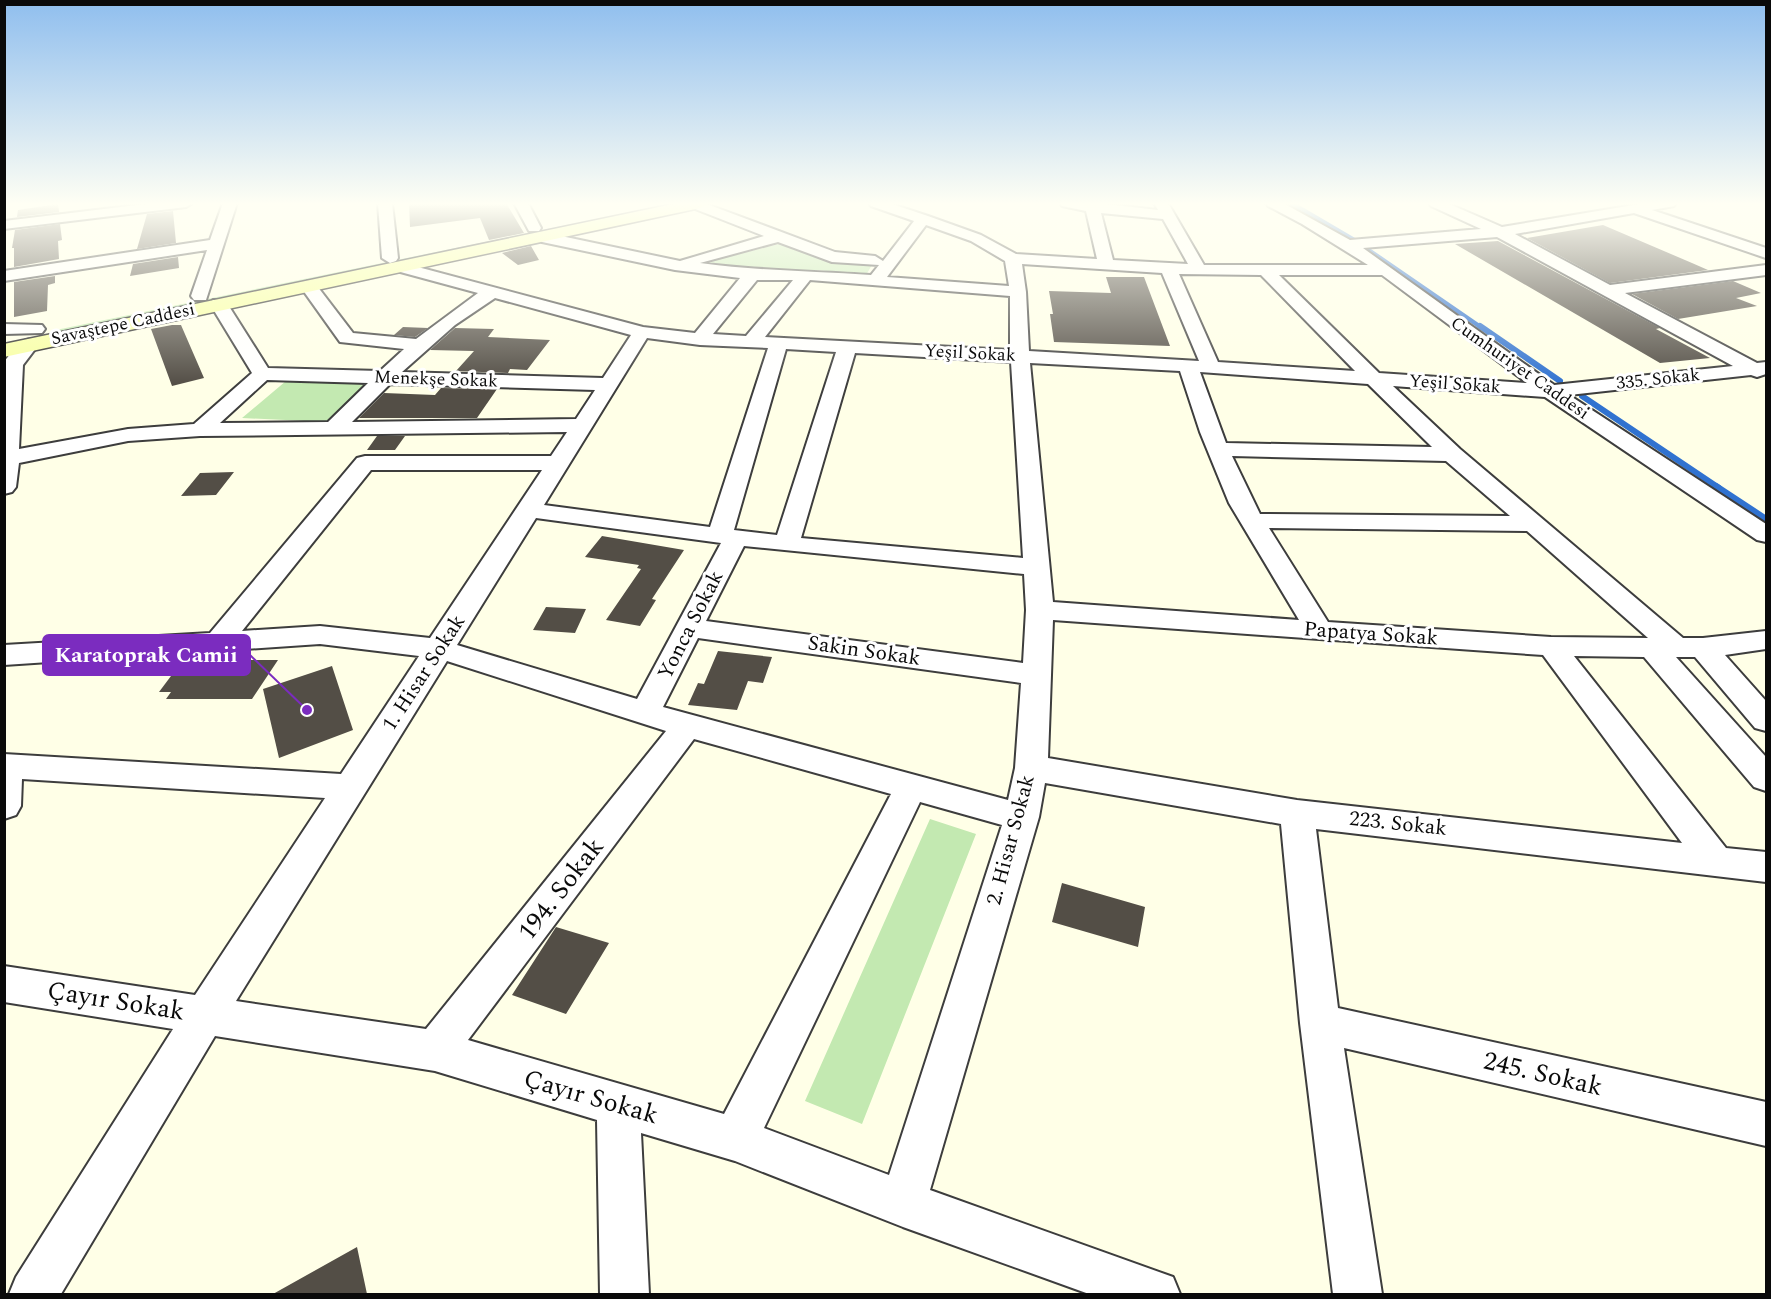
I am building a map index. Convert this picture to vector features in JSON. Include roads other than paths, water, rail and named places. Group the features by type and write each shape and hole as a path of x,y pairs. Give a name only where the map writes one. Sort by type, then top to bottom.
{"main road":[{"name":"Savaştepe Caddesi","path":"4,351 33,337 200,297 385,264"},
{"name":"Savaştepe Caddesi","path":"4,331 33,337 308,286 388,264"}],"street":[{"path":"4,276 86,264"},
{"path":"200,297 211,264"},
{"name":"Yeşil Sokak","path":"399,264 492,292 642,332 700,339 1200,367 1550,391"},
{"path":"669,264 752,275 806,275 1018,292"},
{"path":"675,265 680,264"},
{"path":"876,280 889,264"},
{"name":"2. Hisar Sokak","path":"903,1204 1022,817 1031,768 1040,610 1020,356 1018,292 1013,264"},
{"path":"1099,264 1199,270 1383,270"},
{"path":"1195,264 1199,270"},
{"name":"Cumhuriyet Caddesi","path":"1373,264 1550,391 1767,535"},
{"path":"1558,264 1762,371"},
{"path":"1168,268 1200,367 1218,449 1241,503 1319,631"},
{"path":"1265,270 1313,320 1452,454 1677,648 1767,720"},
{"path":"1607,290 1762,273"},
{"path":"700,339 752,275"},
{"path":"751,342 806,275"},
{"path":"308,286 347,338 421,345"},
{"path":"334,428 385,377 461,310 492,292"},
{"path":"200,430 262,374 219,304"},
{"name":"1. Hisar Sokak","path":"33,1294 205,1015 642,332"},
{"path":"4,487 8,458 13,364 33,337"},
{"name":"Yonca Sokak","path":"645,713 690,627 728,536 779,343"},
{"path":"787,544 847,347"},
{"name":"335. Sokak","path":"1550,391 1762,371"},
{"name":"Menekşe Sokak","path":"262,374 609,384"},
{"path":"8,458 128,435 200,430 583,425"},
{"path":"1218,449 1452,454"},
{"path":"218,641 365,463 558,463"},
{"path":"528,510 787,544 1038,567"},
{"path":"1252,521 1533,524"},
{"name":"Papatya Sokak","path":"1040,610 1551,646 1677,648 1767,640"},
{"name":"Sakin Sokak","path":"690,627 1038,675"},
{"path":"4,655 320,634 439,650 687,726 1022,817"},
{"path":"1551,646 1715,860"},
{"path":"1677,648 1767,778"},
{"name":"194. Sokak","path":"435,1051 687,726"},
{"path":"4,806 6,766 351,787"},
{"name":"223. Sokak","path":"1031,768 1297,813 1767,867"},
{"path":"735,1138 910,787"},
{"path":"1297,813 1320,1023 1357,1294"},
{"name":"Çayır Sokak","path":"4,984 435,1051 735,1138 903,1204 1156,1294"},
{"name":"245. Sokak","path":"1320,1023 1767,1124"},
{"path":"618,1104 624,1294"}],"waterway":[{"path":"1388,264 1482,328"},
{"path":"1480,326 1560,381"},
{"path":"1582,396 1719,488"},
{"path":"1716,487 1766,520"}],"place":[{"name":"Karatoprak Camii","path":"307,710"}]}
